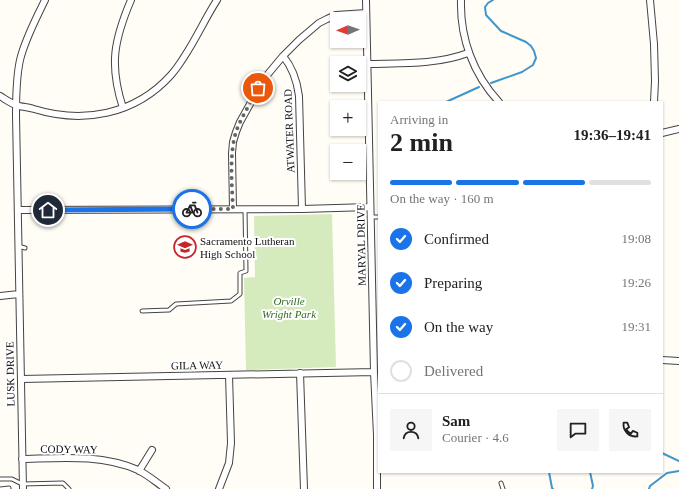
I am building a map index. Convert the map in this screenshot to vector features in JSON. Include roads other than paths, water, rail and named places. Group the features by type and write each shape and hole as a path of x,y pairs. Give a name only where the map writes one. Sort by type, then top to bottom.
{"street":[{"name":"LUSK DRIVE","path":"22,486 21,296 18,246 17,79 20,59 44,0"},
{"path":"123,108 118,95 116,83 116,44 123,20 132,0"},
{"path":"0,96 16,105 57,115 97,115 123,108 150,93 170,76 186,55 217,0"},
{"name":"MARYAL DRIVE","path":"366,0 366,12"},
{"path":"461,0 462,22 468,52 483,83 498,101"},
{"path":"650,0 654,44 654,101"},
{"name":"MARYAL DRIVE","path":"366,13 374,372 377,435 377,489"},
{"path":"233,209 232,153 233,142 240,122 258,88 283,56 304,35 319,23 330,17"},
{"path":"367,64 439,61 468,52"},
{"name":"ATWATER ROAD","path":"283,56 291,66 298,85 302,209"},
{"path":"663,133 679,129"},
{"path":"18,210 302,209 370,207"},
{"path":"0,296 21,296"},
{"path":"663,360 679,361"},
{"name":"GILA WAY","path":"21,379 374,372"},
{"path":"300,373 304,489"},
{"path":"219,489 228,463 231,443 229,375"},
{"path":"139,470 152,450"},
{"name":"CODY WAY","path":"22,458 85,458 111,461 139,470 166,489"}],"lane":[{"path":"142,311 169,310 176,304 231,301 240,294 240,273 246,271 245,209"},
{"path":"370,217 378,217"},
{"path":"18,246 25,248"},
{"path":"0,479 12,479 22,486 63,483 69,489"},
{"path":"501,483 503,489"},
{"path":"0,488 9,488"}],"waterway":[{"path":"491,83 522,72 533,65 536,58 531,46 526,42 501,31 486,15 485,7 493,0"},
{"path":"448,101 479,87"},
{"path":"663,453 679,461"},
{"path":"649,489 650,486 667,473 679,471"},
{"path":"549,473 553,489"},
{"path":"590,473 593,486 592,489"}],"place":[{"name":"Sacramento Lutheran High School","path":"185,247"}],"park label":[{"name":"Orville Wright Park","path":"289,307"}]}
